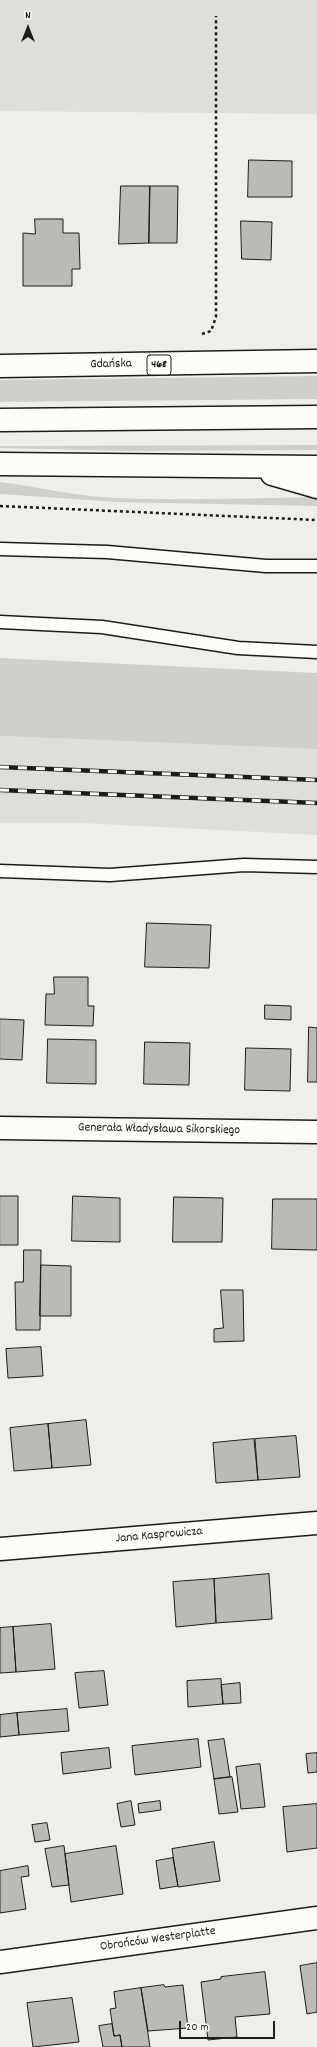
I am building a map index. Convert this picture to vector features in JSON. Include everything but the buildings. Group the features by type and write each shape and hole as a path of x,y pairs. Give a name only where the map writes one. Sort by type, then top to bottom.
{"main road":[{"name":"Gdańska","path":"0,366 317,361"},
{"path":"0,420 317,417"},
{"path":"0,464 317,467"},
{"path":"245,467 317,487"},
{"name":"Generała Władysława Sikorskiego","path":"0,1128 317,1132"},
{"name":"Jana Kasprowicza","path":"0,1550 317,1523"},
{"name":"Obrońców Westerplatte","path":"0,1962 317,1918"}],"lane":[{"path":"0,549 107,552 266,566 317,566"},
{"path":"0,622 102,626 238,648 317,652"},
{"path":"0,871 110,875 244,865 317,868"}],"path":[{"path":"216,16 216,317"},
{"path":"0,506 317,520"}],"shaded area":[{"path":"0,0 317,0 317,114 0,111"},
{"path":"317,376 317,399 0,402 0,380"},
{"path":"317,445 317,450 128,451 0,448 0,446"},
{"path":"0,482 114,498 190,499 317,497 317,506 117,502 0,494"},
{"path":"0,658 317,673 317,749 0,736"},
{"path":"0,736 317,749 317,835 81,823 0,823"}],"railway":[{"path":"0,767 317,780"},
{"path":"0,790 317,803"}]}
